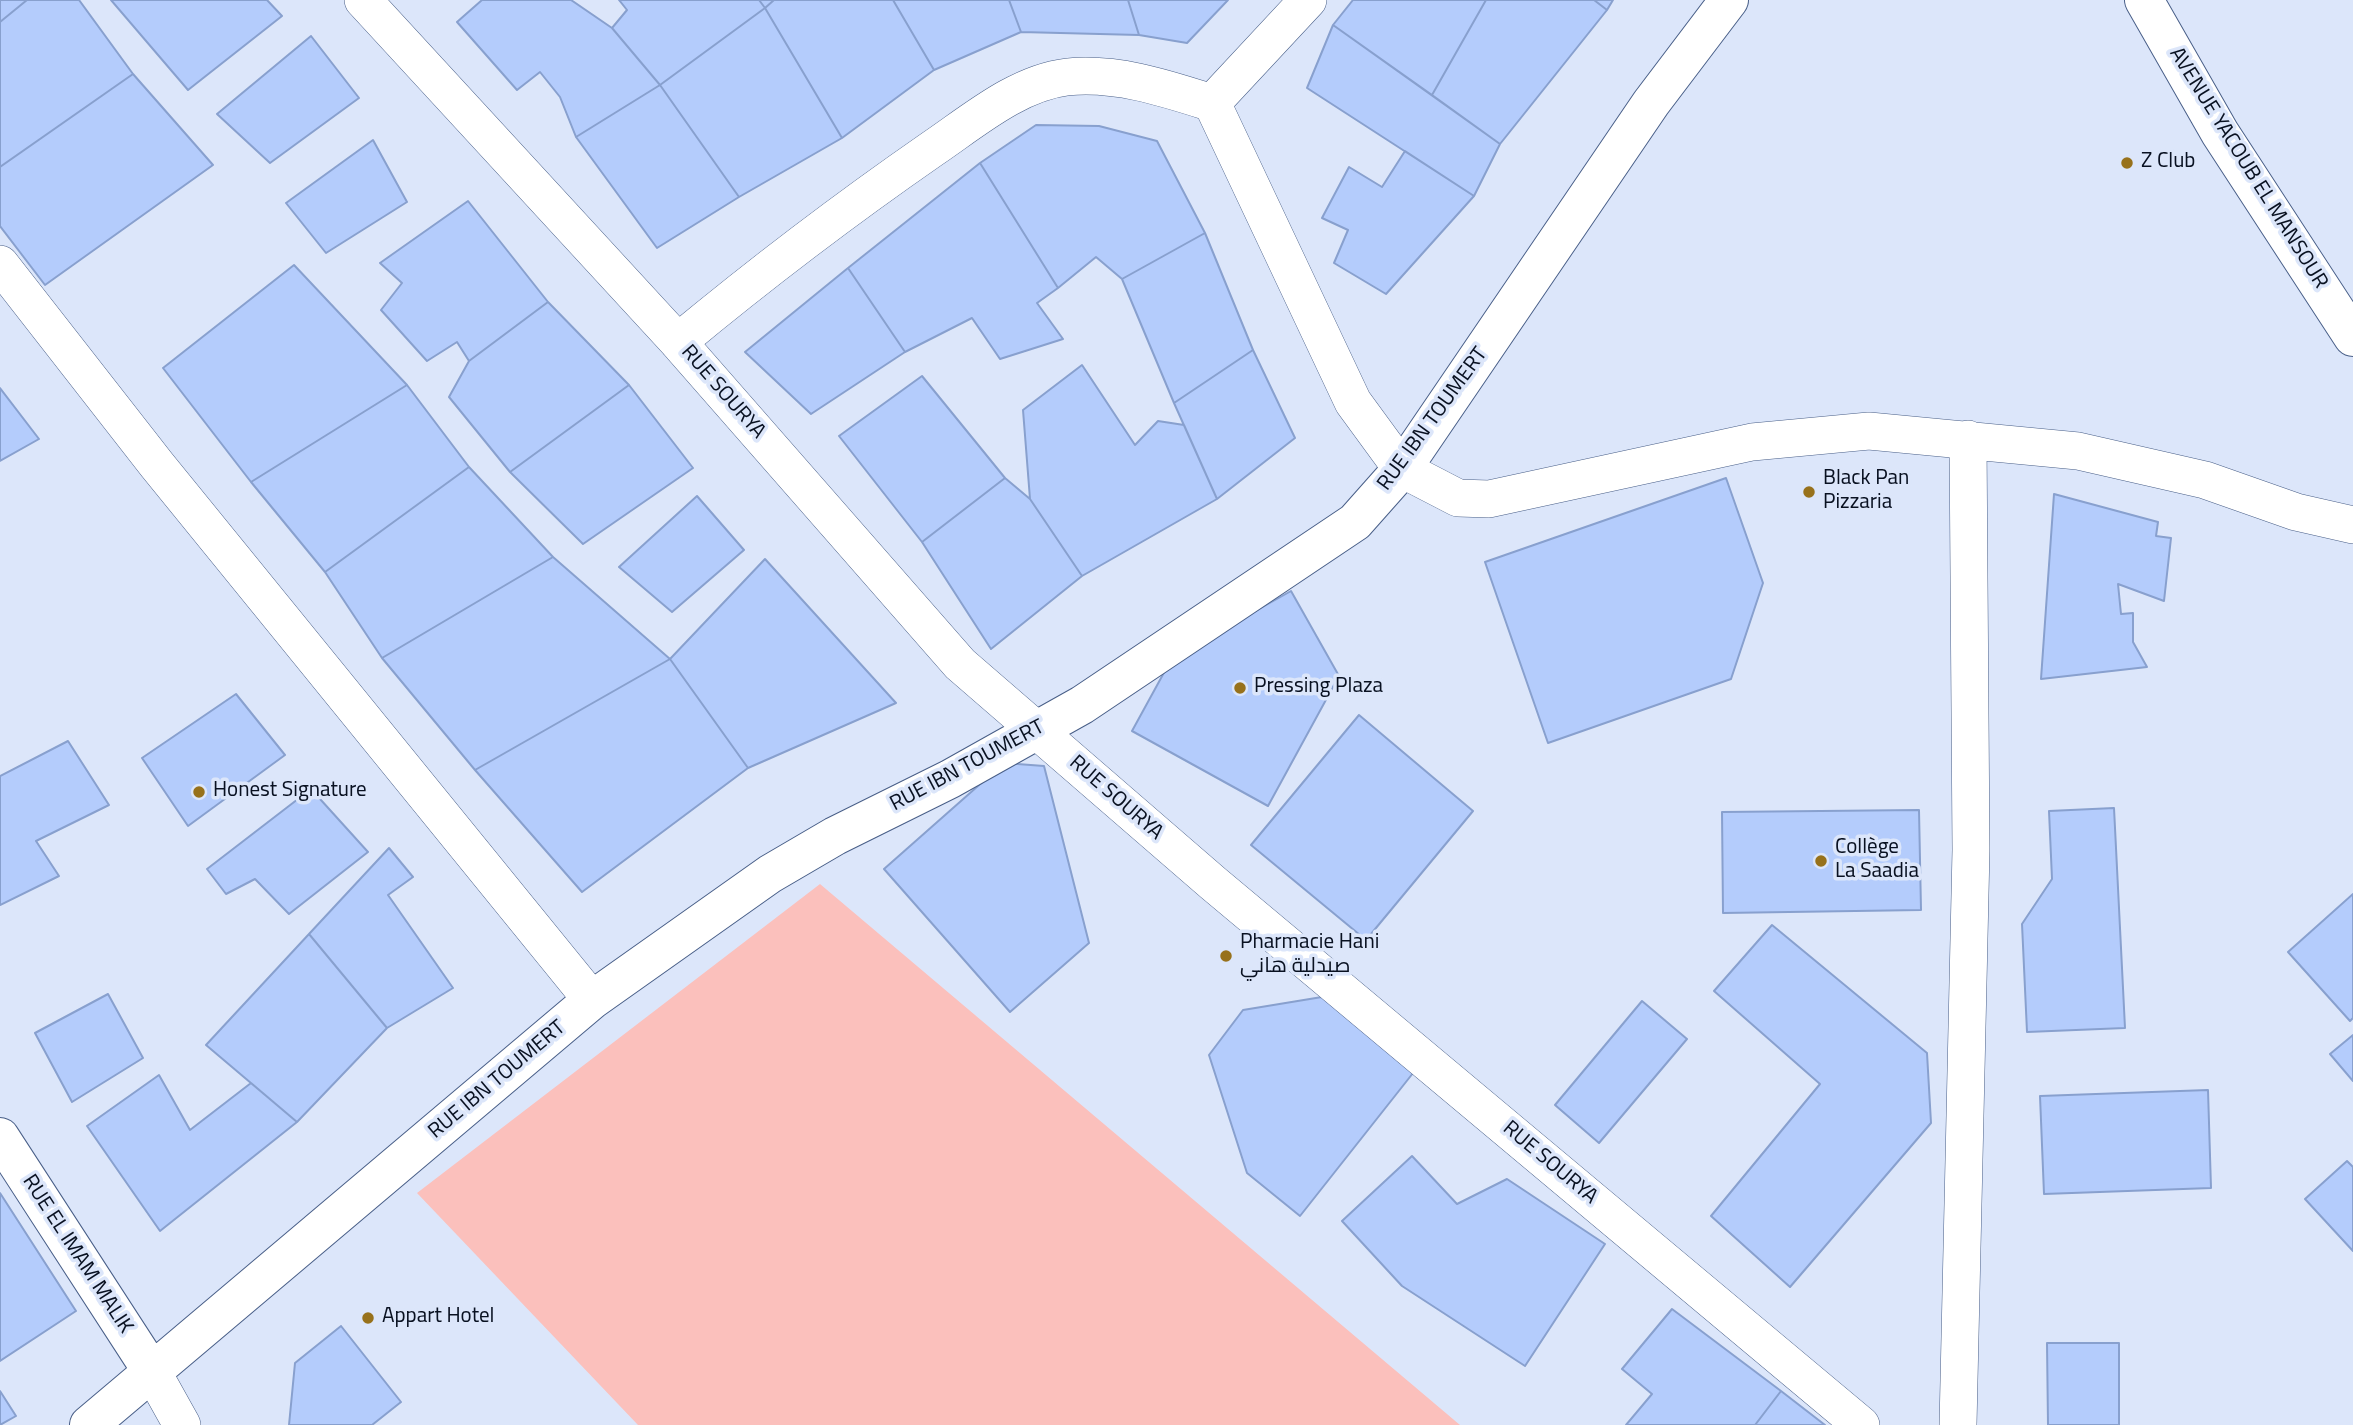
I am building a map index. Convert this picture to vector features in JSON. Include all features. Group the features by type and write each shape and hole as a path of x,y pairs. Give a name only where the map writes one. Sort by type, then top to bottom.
{"street":[{"path":"1212,103 1308,0"},
{"name":"RUE IBN TOUMERT","path":"89,1425 592,1000 770,873 835,836 1037,732 1082,705 1354,522 1402,469 1651,103 1729,0"},
{"name":"AVENUE YACOUB EL MANSOUR","path":"2144,0 2220,132 2353,337"},
{"name":"RUE SOURYA","path":"382,7 960,664 1037,732 1861,1425"},
{"path":"678,342 821,228 981,115 1023,91 1065,77 1120,77 1212,103 1353,402 1402,469 1458,498 1489,499 1752,442 1869,431 1968,439 2091,454 2205,480 2296,512 2353,525"},
{"path":"0,264 157,465 592,1000"},
{"path":"1958,1425 1971,850 1968,439"},
{"name":"RUE EL IMAM MALIK","path":"0,1137 153,1373"},
{"path":"153,1373 182,1425"}],"shaded area":[{"path":"820,884 1460,1425 638,1425 417,1193"}],"building":[{"path":"0,0 27,0 0,22"},
{"path":"27,0 79,0 133,74 0,167 0,22"},
{"path":"111,0 267,0 282,16 188,90"},
{"path":"482,0 571,0 612,28 660,85 576,137 560,97 540,72 517,90 457,22"},
{"path":"619,0 759,0 765,8 660,85 612,28 627,10"},
{"path":"759,0 774,0 765,8"},
{"path":"774,0 893,0 934,70 842,138 765,8"},
{"path":"893,0 1009,0 1021,32 934,70"},
{"path":"1009,0 1128,0 1139,35 1021,32"},
{"path":"1128,0 1228,0 1187,43 1139,35"},
{"path":"1353,0 1486,0 1432,95 1333,25"},
{"path":"1486,0 1594,0 1607,10 1500,144 1432,95"},
{"path":"1594,0 1613,0 1607,10"},
{"path":"765,8 842,138 739,197 660,85"},
{"path":"1333,25 1500,144 1474,196 1307,88"},
{"path":"311,36 359,98 270,163 217,114"},
{"path":"133,74 213,165 45,285 0,226 0,167"},
{"path":"660,85 739,197 657,248 576,137"},
{"path":"1036,125 1099,126 1157,141 1205,233 1122,279 1096,257 1058,288 980,163"},
{"path":"373,140 407,202 326,253 286,203"},
{"path":"1405,151 1474,196 1386,294 1334,263 1348,230 1322,218 1349,167 1382,187"},
{"path":"980,163 1058,288 1037,303 1063,339 1000,359 972,318 905,352 848,268"},
{"path":"468,201 548,302 469,361 457,342 427,361 381,310 402,283 380,263"},
{"path":"1205,233 1253,350 1174,403 1122,279"},
{"path":"294,265 407,385 251,482 163,368"},
{"path":"848,268 905,352 811,414 745,352"},
{"path":"548,302 629,385 510,472 449,397 469,361"},
{"path":"1253,350 1295,438 1217,499 1174,403"},
{"path":"1082,365 1135,445 1158,421 1184,425 1217,499 1082,576 1030,499 1023,410"},
{"path":"922,376 1005,478 922,542 839,436"},
{"path":"407,385 469,467 325,572 251,482"},
{"path":"629,385 693,468 583,544 510,472"},
{"path":"0,388 39,439 0,461"},
{"path":"469,467 553,557 382,658 325,572"},
{"path":"1005,478 1030,499 1082,576 991,649 922,542"},
{"path":"1726,478 1763,583 1731,679 1548,743 1485,562"},
{"path":"2054,494 2158,522 2156,536 2171,538 2164,601 2118,584 2121,614 2133,613 2133,642 2147,667 2041,679"},
{"path":"697,496 744,550 672,612 619,567"},
{"path":"553,557 670,659 475,770 382,658"},
{"path":"765,559 896,703 748,768 670,659"},
{"path":"1291,591 1339,676 1268,806 1132,731 1172,658"},
{"path":"670,659 748,768 582,892 475,770"},
{"name":"Honest Signature","path":"236,694 285,755 188,826 142,758"},
{"path":"1359,715 1473,811 1366,940 1251,845"},
{"path":"68,741 109,805 36,841 59,876 0,905 0,776"},
{"path":"1004,763 1044,766 1089,943 1010,1012 884,869"},
{"path":"311,789 368,852 289,914 255,879 226,894 207,869"},
{"path":"2114,808 2125,1028 2027,1032 2022,924 2052,879 2049,811"},
{"name":"Collège La Saadia","path":"1919,810 1921,910 1723,913 1722,812"},
{"path":"389,848 413,877 388,895 453,988 387,1028 309,934"},
{"path":"2353,894 2353,1018 2350,1021 2288,952"},
{"path":"1772,925 1927,1053 1931,1123 1790,1287 1711,1216 1820,1084 1714,991"},
{"path":"309,934 387,1028 297,1122 206,1045"},
{"path":"108,994 143,1058 72,1102 35,1033"},
{"path":"1328,996 1417,1068 1300,1216 1247,1173 1209,1055 1243,1010"},
{"path":"1642,1001 1687,1039 1599,1143 1555,1105"},
{"path":"2353,1035 2353,1081 2330,1054"},
{"path":"159,1075 190,1130 251,1083 297,1122 160,1231 87,1126"},
{"path":"2208,1090 2211,1188 2044,1194 2040,1096"},
{"path":"1412,1156 1457,1204 1507,1179 1605,1244 1525,1366 1402,1286 1342,1221"},
{"path":"2347,1161 2353,1167 2353,1251 2305,1199"},
{"path":"0,1193 76,1311 0,1361"},
{"path":"1672,1309 1781,1391 1755,1425 1626,1425 1652,1394 1622,1369"},
{"path":"341,1326 401,1402 372,1425 289,1425 295,1363"},
{"path":"2047,1343 2119,1343 2119,1425 2048,1425"},
{"path":"0,1391 16,1416 0,1425"},
{"path":"1781,1391 1825,1425 1755,1425"}],"place":[{"name":"Z Club","path":"2127,163"},
{"name":"Black Pan Pizzaria","path":"1809,492"},
{"name":"Pressing Plaza","path":"1240,688"},
{"name":"Honest Signature","path":"199,792"},
{"name":"Collège La Saadia","path":"1821,861"},
{"name":"Pharmacie Hani صيدلية هاني","path":"1226,956"},
{"name":"Appart Hotel","path":"368,1318"}]}
